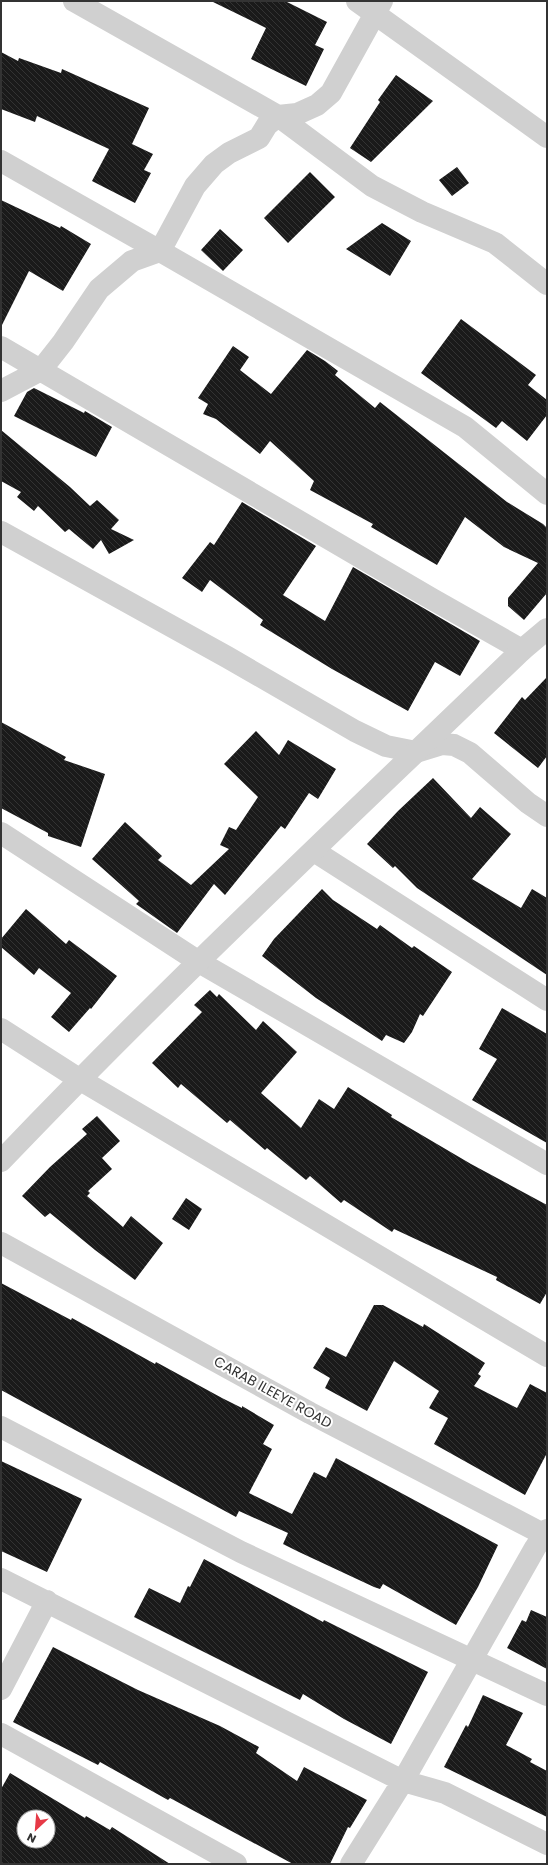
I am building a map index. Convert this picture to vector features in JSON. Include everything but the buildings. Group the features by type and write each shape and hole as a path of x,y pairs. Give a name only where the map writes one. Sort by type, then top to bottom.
{"street":[{"path":"74,1 278,116 372,186 422,212 495,243 547,284"},
{"path":"357,1 379,7 547,137"},
{"path":"1,390 41,370 63,342 99,288 132,261 160,251 195,186 214,164 229,153 259,138 267,125 278,116 297,114 318,106 332,93 379,7"},
{"path":"1,161 465,427 547,494"},
{"path":"1,347 522,650"},
{"path":"1,532 214,649 355,731 386,746 416,752 442,744 454,745 470,754 528,803 547,816"},
{"path":"1,1161 79,1079 199,962 522,650 547,629"},
{"path":"1,833 199,962 547,1164"},
{"path":"314,851 547,1000"},
{"path":"1,1029 79,1079 547,1356"},
{"name":"CARAB ILEEYE ROAD","path":"1,1243 310,1413 546,1533"},
{"path":"1,1427 241,1552 547,1695"},
{"path":"351,1864 403,1781 535,1548 546,1533"},
{"path":"1,1579 403,1781 445,1793 547,1844"},
{"path":"1,1689 47,1601"},
{"path":"1,1734 236,1864"}]}
